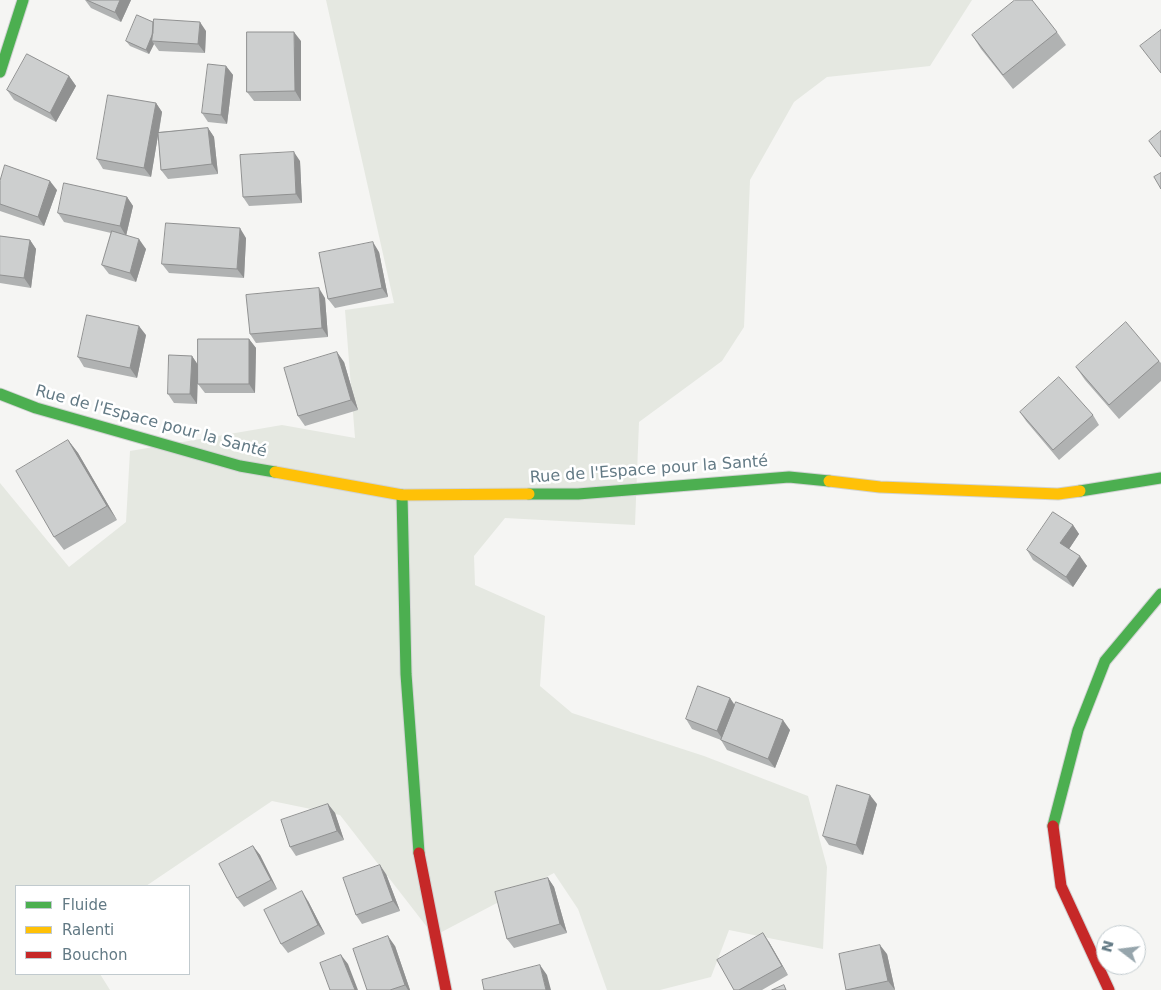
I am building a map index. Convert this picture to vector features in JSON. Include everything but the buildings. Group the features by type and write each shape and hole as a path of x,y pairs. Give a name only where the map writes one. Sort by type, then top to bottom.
{"street":[{"path":"0,72 23,0"},
{"name":"Rue de l'Espace pour la Santé","path":"0,394 36,408 240,466 402,495 578,494 789,477 880,487 1058,494 1161,478"},
{"path":"402,495 406,674 420,861 446,990"},
{"path":"1108,990 1061,886 1053,825 1078,730 1105,661 1161,594"}],"shaded area":[{"path":"326,0 972,0 930,66 827,77 794,102 750,180 744,327 722,361 639,422 635,525 505,518 474,556 475,585 545,616 540,686 572,713 704,756 808,796 827,867 823,949 729,930 711,977 660,990 607,990 578,909 554,873 434,936 340,815 272,801 147,885 15,885 15,975 101,975 110,990 0,990 0,483 69,567 126,522 130,451 282,425 355,438 345,310 394,303"}],"traffic: fast":[{"path":"0,72 23,0"},
{"path":"0,394 36,408 240,466 275,472"},
{"path":"529,494 578,494 789,477 829,481"},
{"path":"1080,491 1161,478"},
{"path":"402,495 406,674 419,853"},
{"path":"1053,826 1078,730 1105,661 1161,594"}],"traffic: slow":[{"path":"275,472 402,495 529,494"},
{"path":"829,481 880,487 1058,494 1080,491"}],"traffic: jam":[{"path":"1053,826 1061,886 1109,990"},
{"path":"419,853 446,990"}]}
